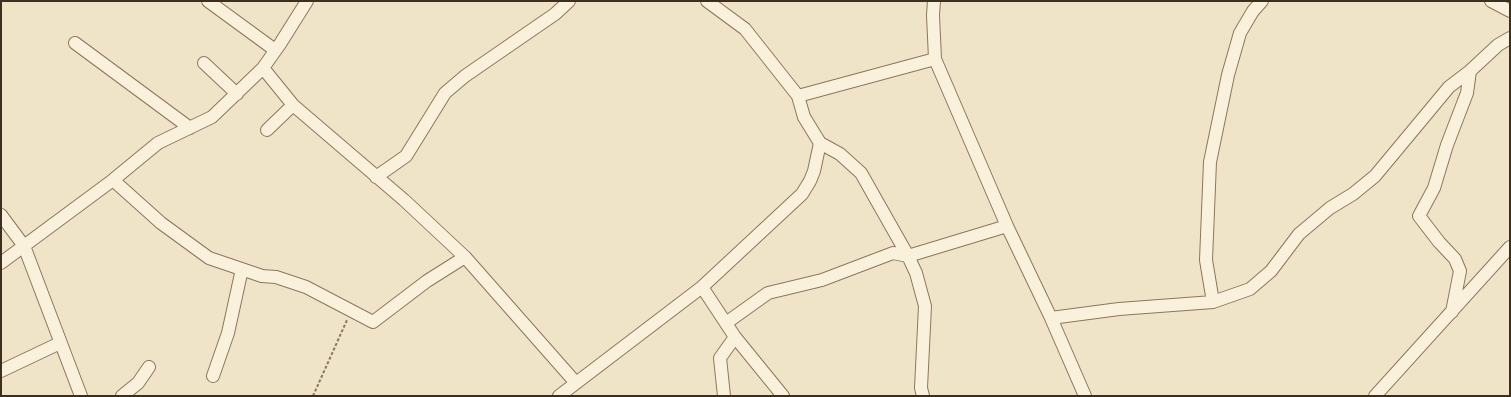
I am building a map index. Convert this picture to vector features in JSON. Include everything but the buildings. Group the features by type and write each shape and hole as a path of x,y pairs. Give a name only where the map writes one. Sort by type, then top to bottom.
{"street":[{"path":"208,1 276,50"},
{"path":"1,263 113,180 158,143 212,118 263,68 307,1"},
{"path":"376,176 406,156 446,93 465,76 555,14 570,1"},
{"path":"707,1 745,29 798,96 804,117 820,143 840,154 862,173 908,256 916,273 925,306 920,388 923,396"},
{"path":"934,1 933,15 935,59 1007,226 1051,318 1085,396"},
{"path":"1213,302 1206,260 1210,162 1228,75 1240,33 1253,11 1262,1"},
{"path":"1492,1 1510,12"},
{"path":"1051,318 1119,309 1213,302 1250,289 1271,271 1299,234 1330,208 1353,194 1375,176 1449,87 1470,71 1498,45 1510,38"},
{"path":"75,43 190,128"},
{"path":"798,96 935,59"},
{"path":"204,63 237,94"},
{"path":"263,68 294,105 404,200 465,257 576,384"},
{"path":"1452,312 1460,271 1455,259 1439,242 1419,216 1434,188 1447,145 1467,93 1470,71"},
{"path":"268,130 294,105"},
{"path":"559,396 702,287 802,194 814,171 820,143"},
{"path":"113,180 161,223 209,258 262,276 276,277 306,287 373,322 427,281 465,257"},
{"path":"1,215 24,246 81,396"},
{"path":"726,323 768,293 822,280 893,253 908,256 1007,226"},
{"path":"1375,396 1510,247"},
{"path":"213,376 228,333 242,269"},
{"path":"702,287 736,338 783,396"},
{"path":"724,396 720,358 736,338"},
{"path":"1,371 60,343"},
{"path":"122,396 138,383 149,367"}],"path":[{"path":"313,396 352,311"}]}
